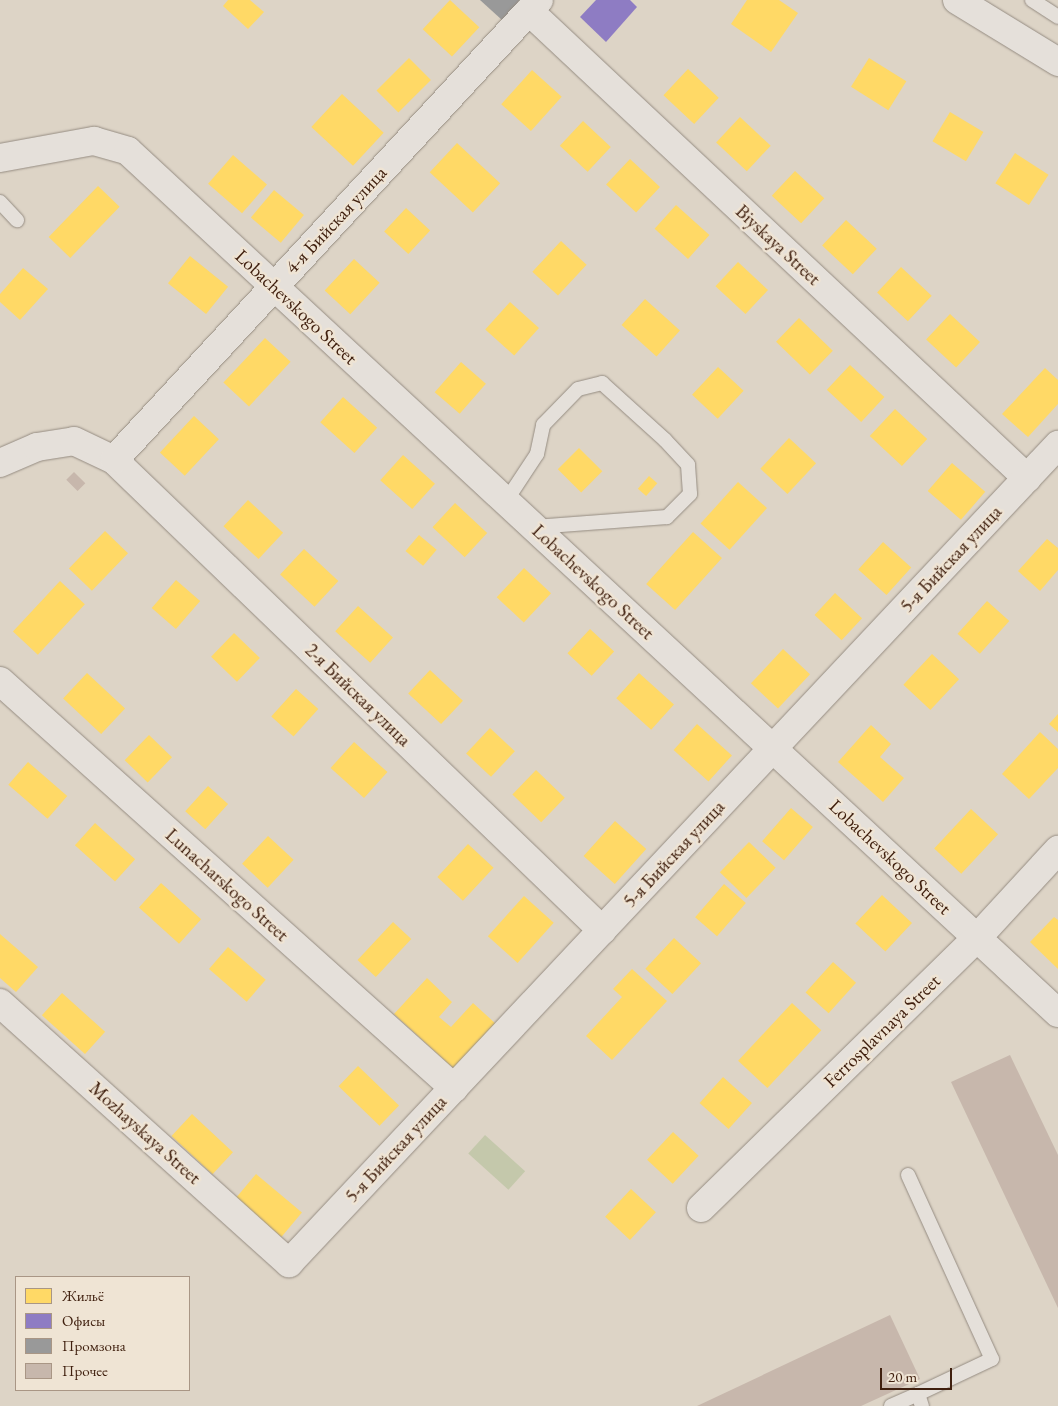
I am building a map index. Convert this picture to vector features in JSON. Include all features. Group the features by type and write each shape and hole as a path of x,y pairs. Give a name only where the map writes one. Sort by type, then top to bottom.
{"street":[{"path":"957,0 1058,62"},
{"name":"4-я Бийская улица","path":"114,460 534,6"},
{"name":"Biyskaya Street","path":"534,6 1027,478"},
{"name":"Lobachevskogo Street","path":"0,158 94,141 128,151 1058,1013"},
{"path":"0,463 37,447 74,441 114,460"},
{"name":"5-я Бийская улица","path":"289,1263 1058,445"},
{"name":"2-я Бийская улица","path":"114,460 602,930"},
{"name":"Lunacharskogo Street","path":"0,682 454,1088"},
{"name":"Ferrosplavnaya Street","path":"701,1208 977,938 1058,850"},
{"name":"Mozhayskaya Street","path":"0,1003 289,1263"}],"lane":[{"path":"1032,0 1058,17"},
{"path":"0,202 17,220"},
{"path":"506,501 537,454 543,425 578,389 602,382 688,465 690,494 666,517 533,527"},
{"path":"891,1406 920,1400 992,1359 908,1175"}],"green space":[{"path":"485,1135 525,1171 508,1190 468,1154"}],"building: Жильё":[{"path":"228,0 250,0 264,12 248,29 223,6"},
{"path":"450,0 479,27 452,57 423,29"},
{"path":"747,0 779,0 798,13 771,52 731,24"},
{"path":"409,58 431,80 398,112 376,91"},
{"path":"869,58 906,81 888,110 851,87"},
{"path":"688,69 719,98 694,124 663,95"},
{"path":"532,70 562,97 531,131 501,104"},
{"path":"342,94 384,133 353,166 311,127"},
{"path":"950,112 983,132 966,161 932,141"},
{"path":"740,117 771,146 747,171 716,143"},
{"path":"583,121 611,147 588,172 560,146"},
{"path":"457,143 500,183 473,212 430,172"},
{"path":"1015,153 1049,175 1029,205 995,183"},
{"path":"233,155 267,185 242,213 208,184"},
{"path":"630,159 660,187 636,213 606,185"},
{"path":"795,171 824,198 801,223 772,196"},
{"path":"98,186 120,207 70,258 49,237"},
{"path":"274,190 304,215 281,243 251,218"},
{"path":"676,205 709,235 688,259 655,229"},
{"path":"406,208 430,231 408,254 384,231"},
{"path":"846,220 877,249 853,274 822,246"},
{"path":"561,241 587,265 558,296 532,272"},
{"path":"190,256 228,287 206,314 168,283"},
{"path":"354,259 380,283 350,314 325,290"},
{"path":"738,262 768,290 745,314 715,286"},
{"path":"901,267 932,296 908,321 877,293"},
{"path":"23,268 48,289 20,320 0,302 0,294"},
{"path":"645,299 680,330 657,356 622,325"},
{"path":"510,302 539,328 514,356 485,329"},
{"path":"950,314 980,342 956,368 926,340"},
{"path":"799,318 833,351 810,374 776,342"},
{"path":"265,338 291,362 249,406 223,383"},
{"path":"461,362 486,384 460,414 435,392"},
{"path":"850,365 884,397 861,422 827,390"},
{"path":"718,367 744,391 718,419 692,395"},
{"path":"1045,368 1058,380 1058,404 1028,437 1002,414"},
{"path":"343,397 377,428 354,453 320,422"},
{"path":"895,409 927,439 902,466 870,436"},
{"path":"194,416 219,439 185,476 160,453"},
{"path":"789,438 816,463 787,494 760,469"},
{"path":"579,448 602,471 581,493 558,469"},
{"path":"403,455 435,484 412,509 380,480"},
{"path":"952,463 985,492 961,520 928,491"},
{"path":"649,476 657,483 646,496 638,489"},
{"path":"738,482 767,508 730,550 701,524"},
{"path":"248,500 283,533 259,559 223,526"},
{"path":"455,503 487,533 465,557 432,527"},
{"path":"105,531 128,553 92,591 69,568"},
{"path":"693,532 722,558 675,610 646,584"},
{"path":"419,535 437,550 423,566 406,551"},
{"path":"1047,539 1058,548 1058,570 1040,591 1018,571"},
{"path":"883,542 911,567 886,595 858,569"},
{"path":"304,549 338,581 315,607 280,575"},
{"path":"524,568 551,593 524,622 497,597"},
{"path":"176,580 200,601 176,629 152,608"},
{"path":"60,581 85,604 38,655 13,631"},
{"path":"835,593 862,618 842,640 815,615"},
{"path":"987,601 1009,621 980,654 958,634"},
{"path":"358,606 393,637 370,663 335,631"},
{"path":"590,629 614,652 592,676 567,653"},
{"path":"234,633 260,658 237,682 211,657"},
{"path":"783,649 810,674 778,709 751,683"},
{"path":"932,654 959,679 930,710 903,685"},
{"path":"430,670 463,701 441,724 408,693"},
{"path":"87,673 125,708 101,734 63,699"},
{"path":"639,673 674,704 651,730 616,698"},
{"path":"296,689 318,709 294,737 271,716"},
{"path":"1058,714 1058,732 1049,724"},
{"path":"697,724 732,755 709,781 674,750"},
{"path":"871,725 891,744 880,757 904,778 883,802 838,762"},
{"path":"490,728 515,751 491,777 466,754"},
{"path":"1040,732 1058,749 1058,768 1029,799 1002,774"},
{"path":"149,735 172,757 148,782 125,760"},
{"path":"354,742 387,772 364,798 331,768"},
{"path":"28,762 67,796 48,819 8,785"},
{"path":"536,770 565,798 541,822 512,794"},
{"path":"208,786 228,804 205,829 185,811"},
{"path":"791,808 813,827 784,860 762,841"},
{"path":"971,809 998,834 961,874 934,848"},
{"path":"615,821 646,849 615,884 584,856"},
{"path":"95,823 135,859 115,881 75,845"},
{"path":"268,836 294,860 268,888 242,864"},
{"path":"749,842 776,868 746,898 720,872"},
{"path":"468,844 494,868 463,901 437,877"},
{"path":"161,883 201,919 179,944 139,908"},
{"path":"724,884 746,903 717,936 695,917"},
{"path":"882,895 912,923 885,951 855,924"},
{"path":"524,896 554,923 518,963 488,936"},
{"path":"1054,917 1058,920 1058,969 1030,942"},
{"path":"393,922 411,939 376,977 358,960"},
{"path":"0,934 38,967 16,992 0,978"},
{"path":"674,938 701,963 672,994 645,969"},
{"path":"228,947 266,980 247,1002 209,969"},
{"path":"833,962 856,983 829,1013 806,992"},
{"path":"632,969 667,1001 612,1060 586,1036 622,997 613,989"},
{"path":"427,978 452,1002 439,1017 451,1027 473,1003 496,1024 455,1070 394,1014"},
{"path":"62,993 105,1032 85,1054 42,1015"},
{"path":"792,1003 821,1030 767,1088 738,1061"},
{"path":"358,1066 399,1106 380,1126 339,1086"},
{"path":"723,1077 752,1103 729,1129 700,1103"},
{"path":"192,1114 233,1152 212,1174 172,1136"},
{"path":"673,1132 699,1156 673,1184 647,1160"},
{"path":"256,1174 302,1213 281,1237 235,1199"},
{"path":"631,1189 656,1212 630,1240 605,1217"}],"building: Офисы":[{"path":"596,0 630,0 637,7 606,42 580,17"}],"building: Промзона":[{"path":"480,0 521,0 502,20"}],"building: Прочее":[{"path":"74,472 85,483 78,491 66,480"},
{"path":"1010,1055 1058,1155 1058,1308 951,1082"},
{"path":"890,1315 920,1379 861,1406 697,1406"}]}
